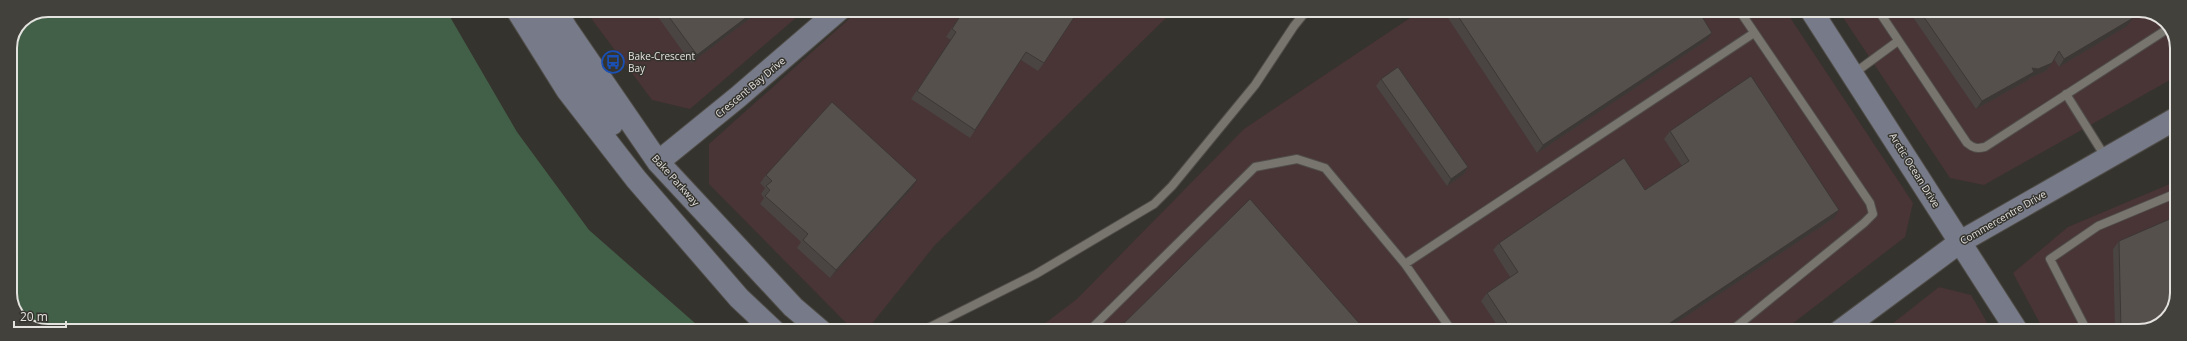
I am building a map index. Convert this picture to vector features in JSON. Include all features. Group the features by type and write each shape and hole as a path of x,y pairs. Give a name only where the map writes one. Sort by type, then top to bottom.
{"main road":[{"path":"521,17 567,90 636,179 739,298 767,324"},
{"path":"540,17 573,70 620,136 648,162 658,162"},
{"name":"Bake Parkway","path":"560,17 658,162 793,307 813,324"},
{"name":"Crescent Bay Drive","path":"658,162 738,97 831,17"},
{"name":"Arctic Ocean Drive","path":"1816,17 1854,74 2013,324"},
{"name":"Commercentre Drive","path":"1849,324 1960,242 2170,122"}],"lane":[{"path":"936,324 1036,274 1154,204 1172,186 1255,85 1301,17"},
{"path":"1740,324 1864,223 1873,214 1870,203 1744,17"},
{"path":"1883,17 1967,143 1972,147 1985,147 2165,31"},
{"path":"1405,264 1754,33"},
{"path":"1854,74 1898,41"},
{"path":"2066,94 2106,159"},
{"path":"1096,324 1255,168 1297,159 1325,168 1405,264 1447,324"},
{"path":"2083,324 2050,259 2098,226 2170,196"}],"shaded area":[{"path":"590,17 797,17 690,109 652,100"},
{"path":"851,17 1167,17 935,245 872,324 847,324 709,184 709,144"},
{"path":"1412,17 1790,17 1913,203 1905,237 1792,324 1044,324 1077,299 1244,129"},
{"path":"1843,17 2143,17 2158,23 2165,31 2168,36 2170,46 2170,80 1984,185 1950,178"},
{"path":"2170,184 2170,297 2167,307 2149,322 2139,324 2040,324 2013,273 2068,227"},
{"path":"1939,287 1971,295 1988,324 1892,324"}],"green space":[{"path":"48,17 450,17 517,132 589,230 696,324 44,324 34,321 21,309 17,295 17,48 19,36 31,22 36,19"}],"building":[{"path":"669,17 747,17 697,55"},
{"path":"960,17 1074,17 1044,63 1026,52 975,130 917,91 956,32 952,29"},
{"path":"1459,17 1702,17 1712,33 1543,145"},
{"path":"1924,17 2133,18 2064,59 2059,51 2052,63 2038,69 2032,68 2034,72 1982,101"},
{"path":"1398,67 1468,167 1451,179 1381,79"},
{"path":"1751,76 1839,210 1668,324 1507,324 1487,293 1518,272 1499,243 1624,158 1645,190 1689,161 1670,131"},
{"path":"832,102 917,180 836,270 803,240 808,234 765,196 770,190 766,186 772,181 766,175"},
{"path":"1250,199 1360,324 1123,324"},
{"path":"2170,219 2170,297 2164,312 2151,322 2139,324 2121,324 2119,241"}],"place":[{"name":"Bake-Crescent Bay","path":"613,62"}]}
